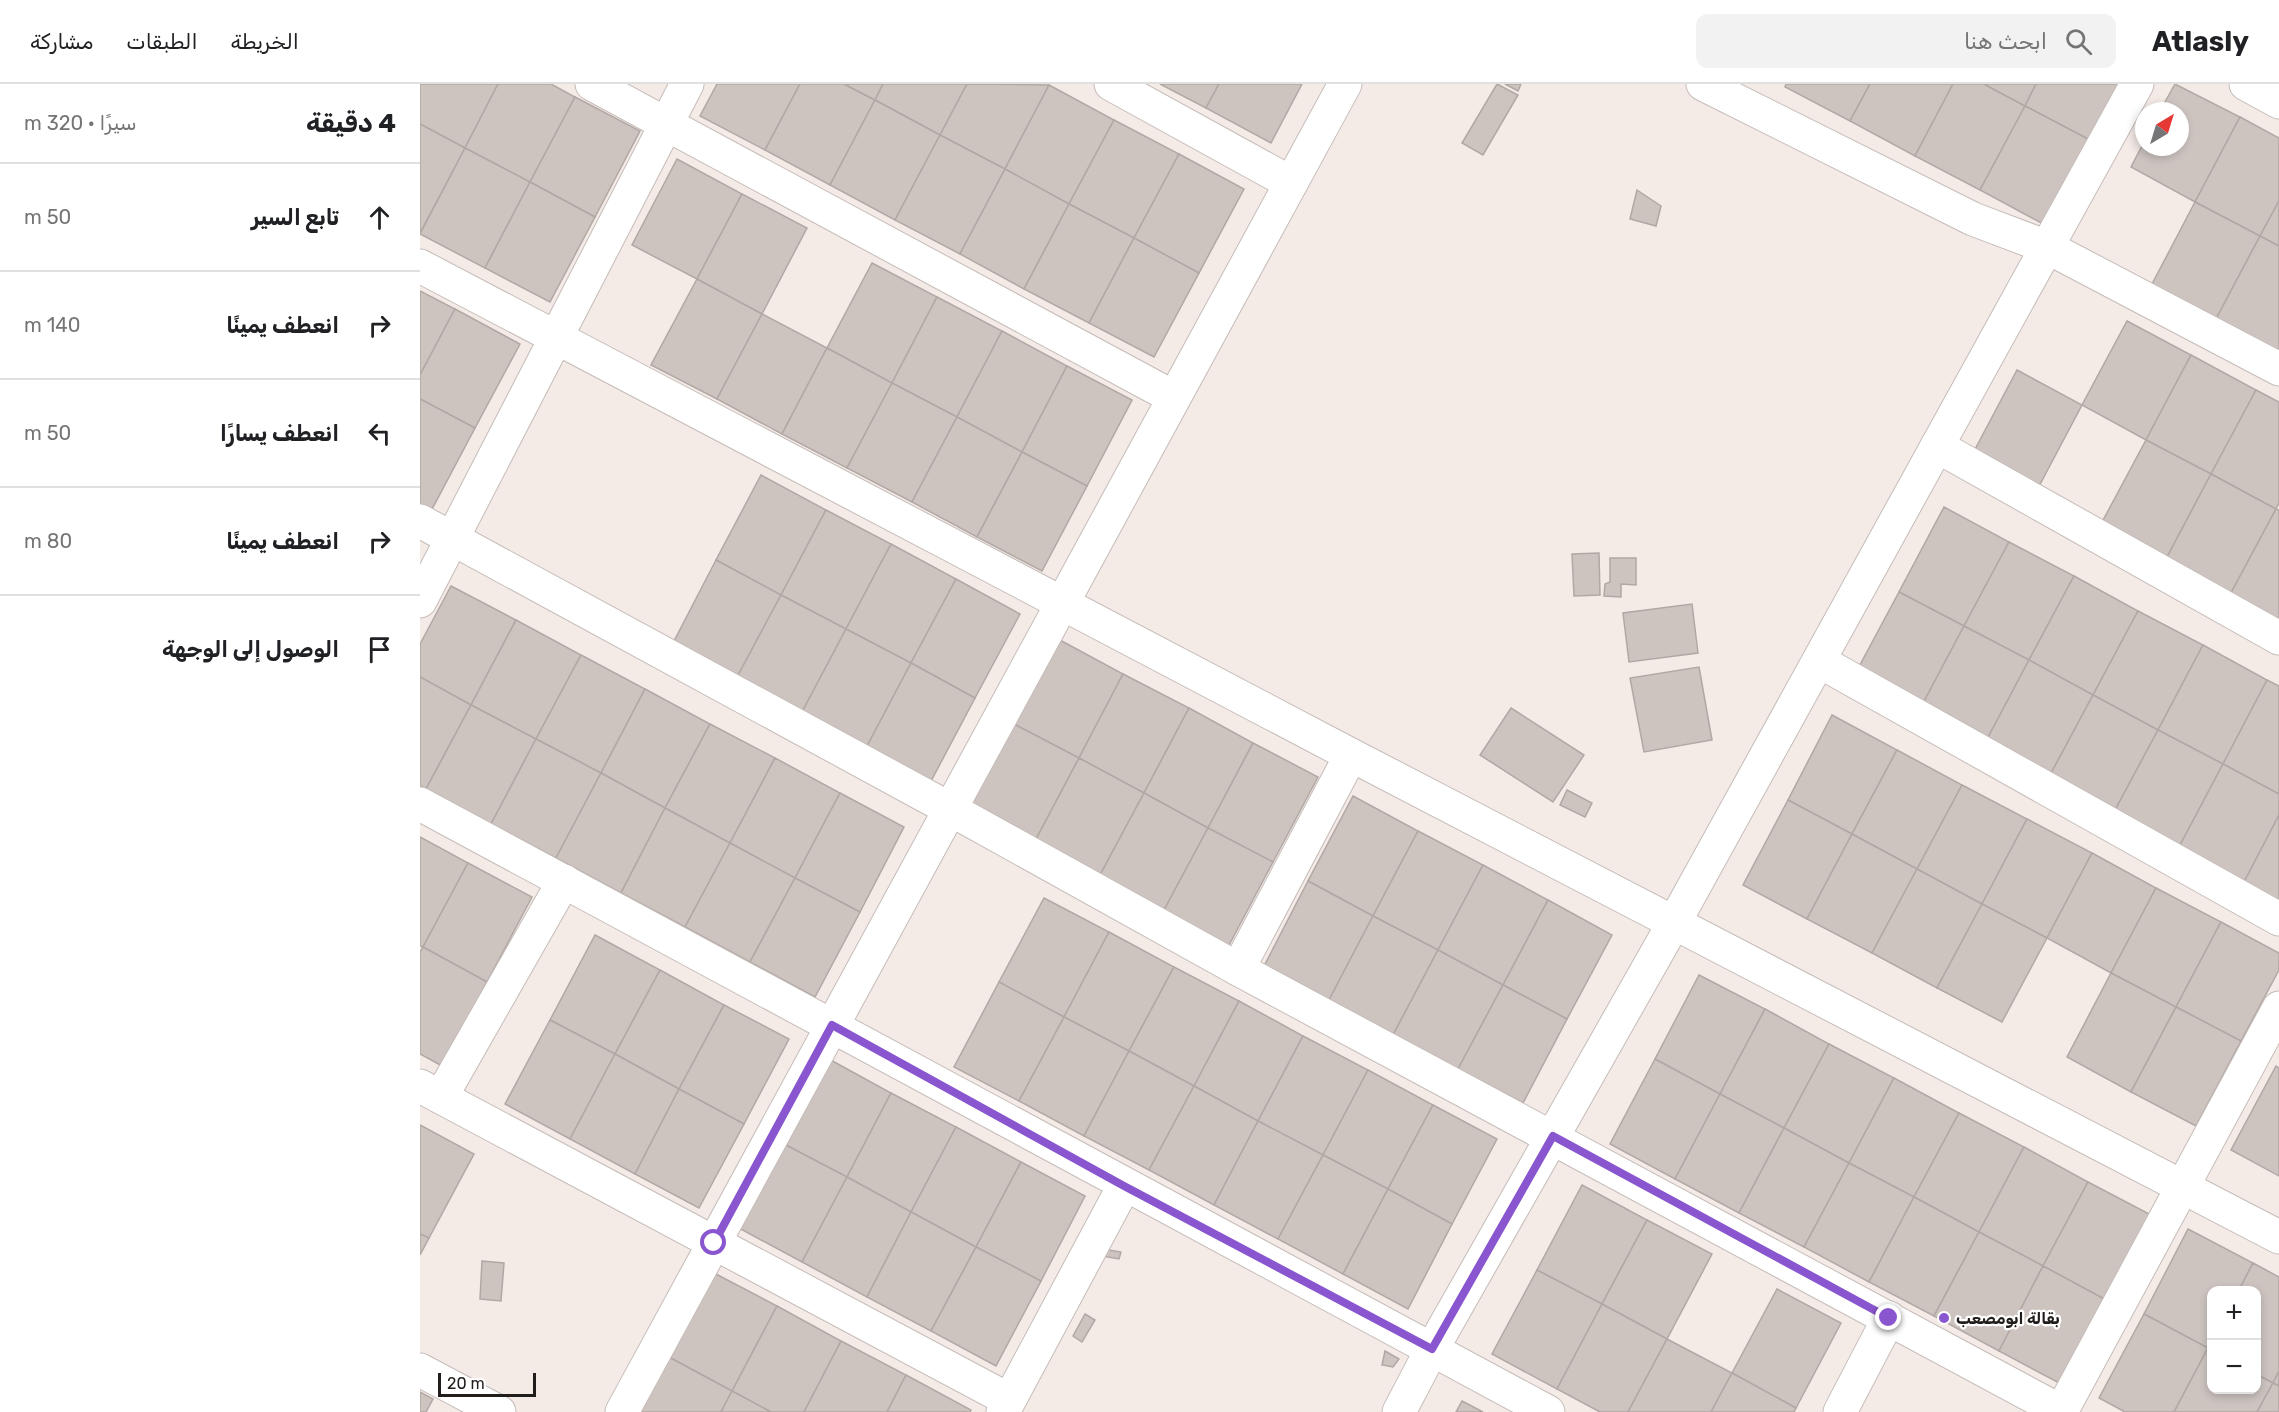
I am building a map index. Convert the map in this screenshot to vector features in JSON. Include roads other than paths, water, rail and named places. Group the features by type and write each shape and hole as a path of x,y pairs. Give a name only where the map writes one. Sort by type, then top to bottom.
{"street":[{"path":"592,84 1173,397"},
{"path":"420,601 687,84"},
{"path":"1111,84 1291,183"},
{"path":"622,1412 1345,84"},
{"path":"1703,84 1748,94 1973,219 2047,246 2279,369"},
{"path":"1399,1412 1432,1349 1675,921 2137,84"},
{"path":"2246,84 2279,102"},
{"path":"420,266 1352,755 2279,1237"},
{"path":"1937,446 2279,638"},
{"path":"420,521 950,809 1238,969 1889,1318 2048,1409 2183,1186 2279,1008"},
{"path":"1819,660 2279,919"},
{"path":"1238,969 1352,755"},
{"path":"420,804 832,1025 1124,1186 1548,1412"},
{"path":"564,881 430,1091 714,1243 1006,1406 1124,1186"},
{"path":"1840,1412 1889,1318"},
{"path":"420,1370 453,1401 499,1412"}],"place":[{"name":"بقالة ابومصعب","path":"1944,1318"}]}
